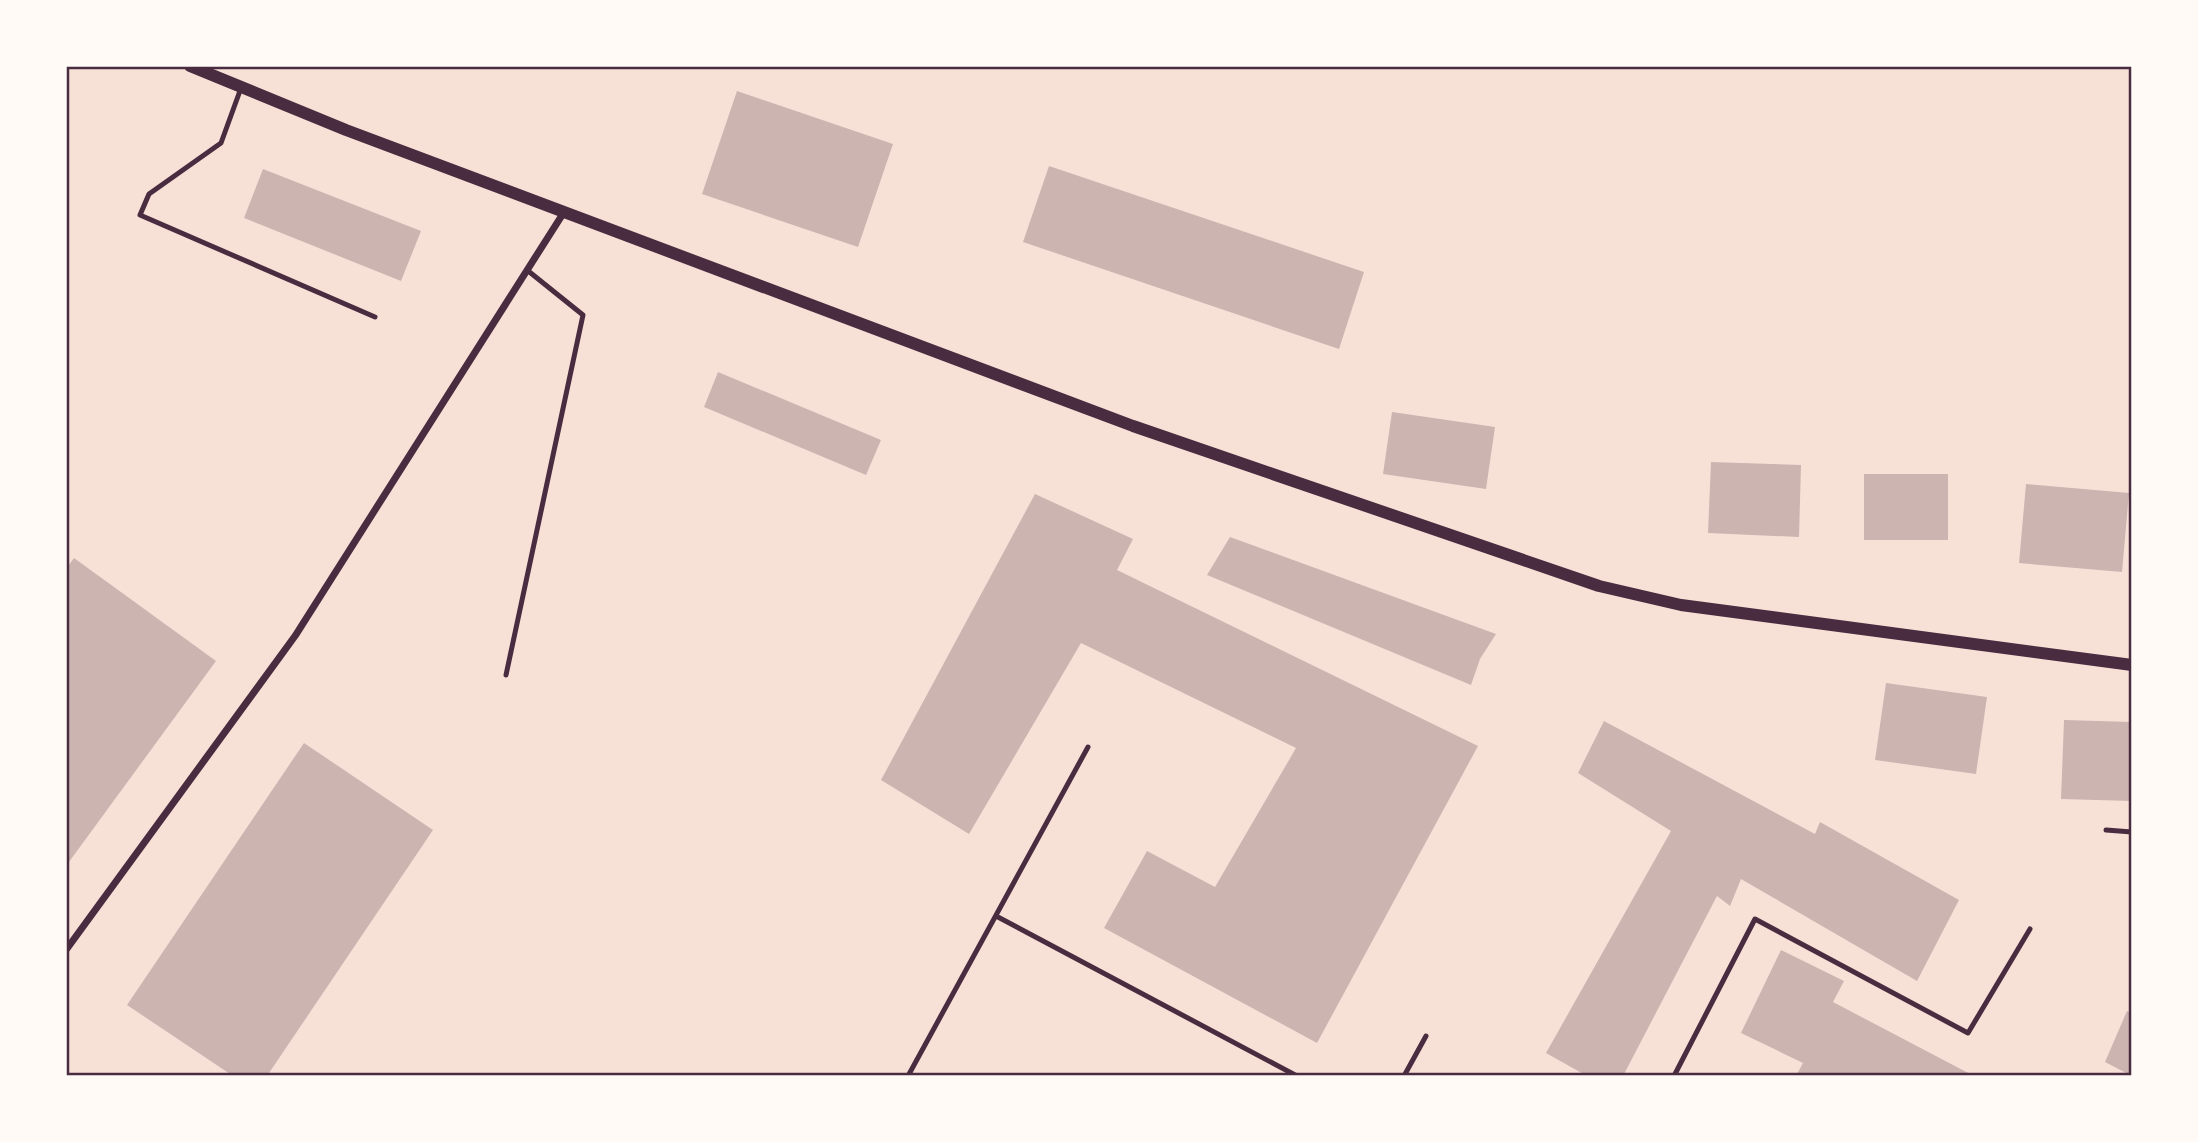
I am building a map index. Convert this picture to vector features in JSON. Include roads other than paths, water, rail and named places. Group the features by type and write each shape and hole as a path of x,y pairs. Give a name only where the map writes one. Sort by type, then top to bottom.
{"street":[{"path":"190,66 346,130 1133,426 1599,586 1681,605 2132,665"},
{"path":"66,950 295,636 564,212"}],"lane":[{"path":"241,88 221,143 149,194 140,215 375,317"},
{"path":"506,675 583,315 527,270"},
{"path":"908,1076 1088,747"},
{"path":"2106,830 2132,832"},
{"path":"996,916 1297,1076"},
{"path":"1674,1076 1755,919 1968,1033 2030,929"},
{"path":"1404,1076 1426,1036"}]}
